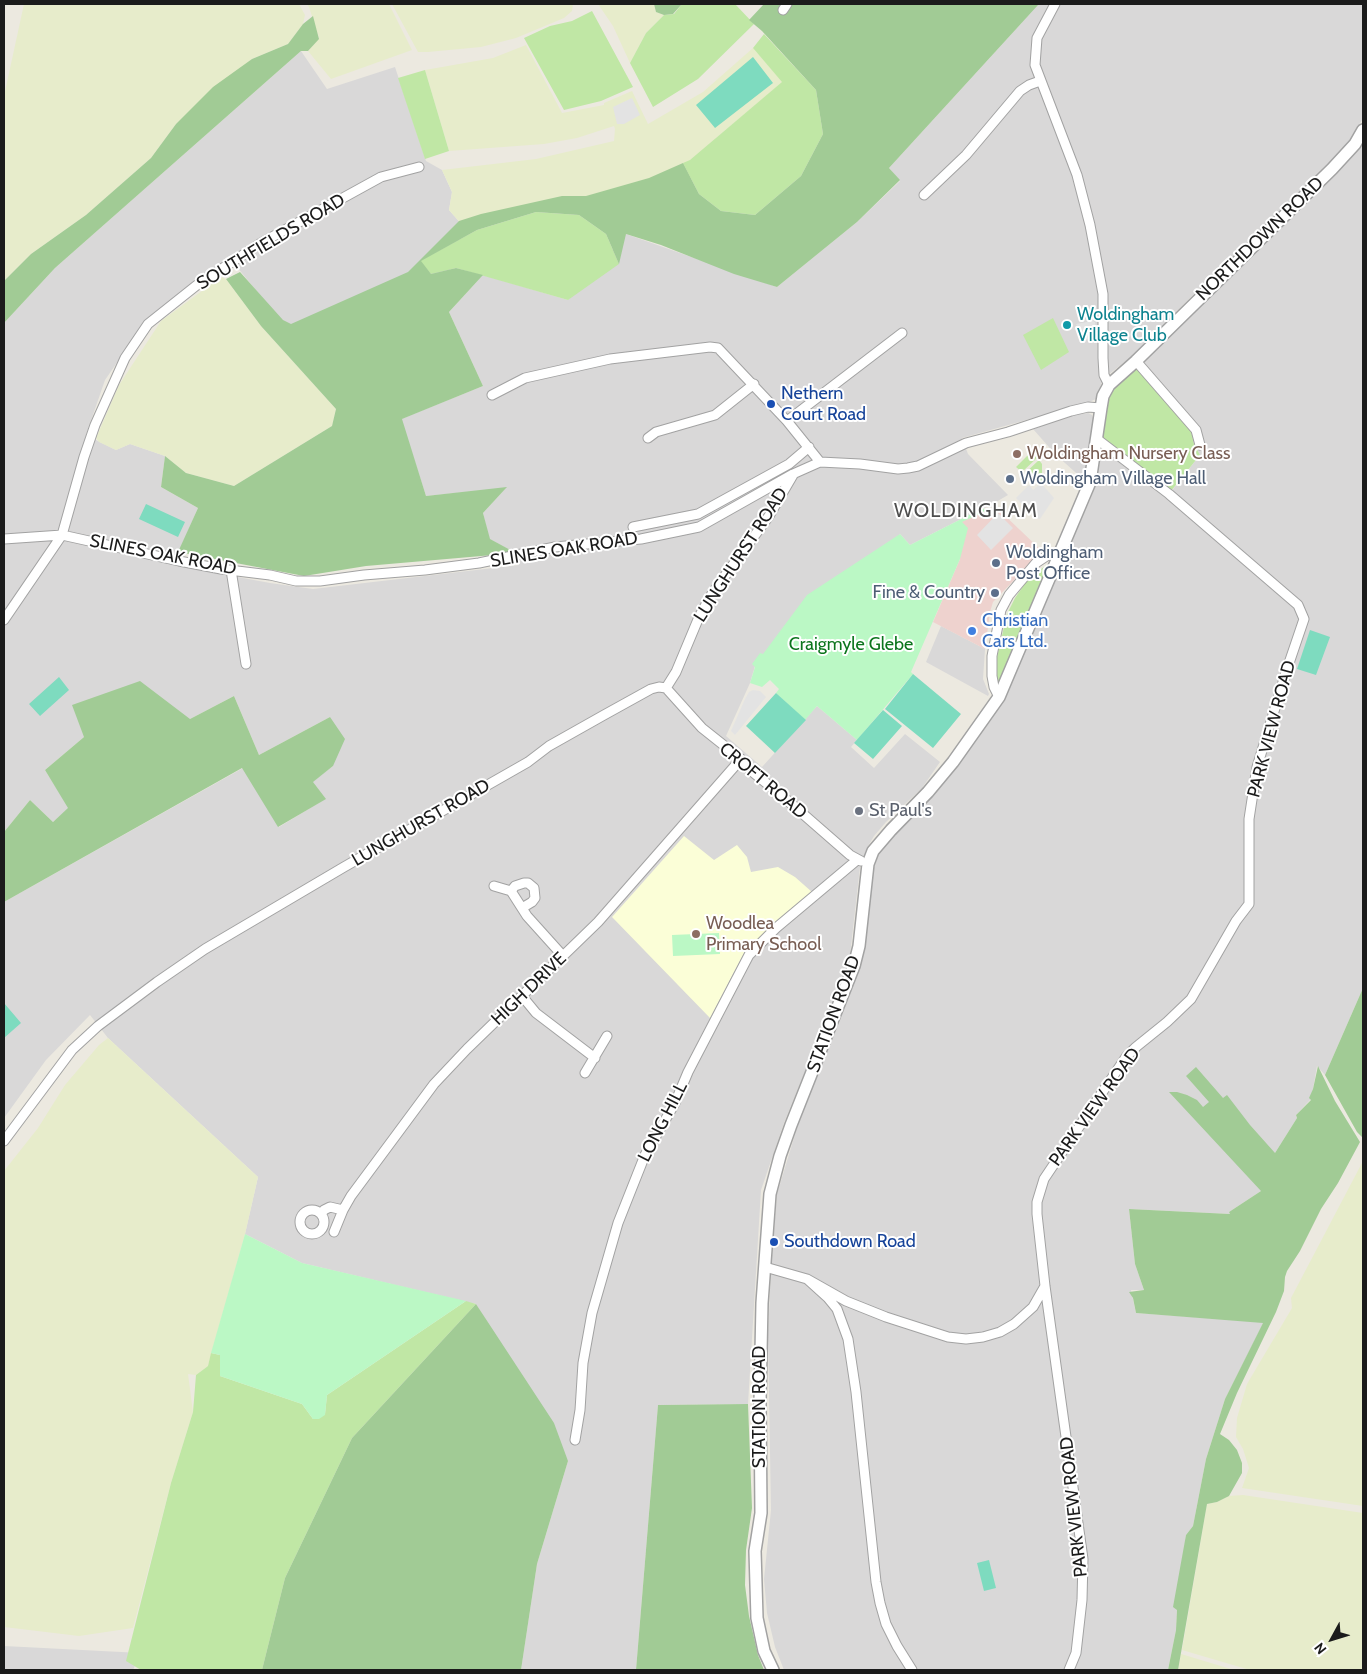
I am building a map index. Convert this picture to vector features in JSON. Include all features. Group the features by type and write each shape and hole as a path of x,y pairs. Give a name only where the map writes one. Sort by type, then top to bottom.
{"street":[{"path":"1055,4 1037,38 1035,64 1077,175 1090,225 1103,294 1104,375 1109,385"},
{"path":"924,195 966,154 1020,91 1040,81"},
{"name":"NORTHDOWN ROAD","path":"1109,385 1136,361 1332,169 1355,144 1363,130"},
{"name":"SOUTHFIELDS ROAD","path":"4,620 62,535 84,456 95,425 125,358 148,324 197,285 261,243 381,177 419,167"},
{"path":"787,421 902,333"},
{"path":"492,395 526,378 610,360 710,347 718,348 754,384 809,446 820,462"},
{"path":"1136,361 1196,430 1200,445"},
{"path":"648,438 656,432 715,415 754,384"},
{"name":"STATION ROAD","path":"773,1670 764,1651 757,1618 755,1550 760,1513 760,1340 764,1267 770,1194 777,1167 790,1125 854,966 859,946 863,862 953,762 998,697 1090,482 1103,396 1109,385"},
{"name":"SLINES OAK ROAD","path":"4,539 62,535 113,547 296,581 320,581 425,570 470,564 555,548 641,539 699,527 793,474 820,462 860,464 898,469 908,468 918,466 966,443 1008,432 1071,411 1088,407 1101,408"},
{"name":"PARK VIEW ROAD","path":"1069,1670 1076,1653 1082,1600 1083,1559 1036,1214 1037,1202 1044,1179 1126,1058 1191,999 1236,921 1249,904 1249,819 1257,768 1304,619 1298,605 1169,494 1097,439"},
{"path":"633,526 689,517 706,511 789,464 809,446"},
{"name":"LUNGHURST ROAD","path":"4,1141 72,1050 98,1026 205,949 351,862 528,762 549,746 651,690 659,687 666,688 676,672 699,617 713,592 769,516 793,474"},
{"path":"998,697 992,676 992,656 1001,610 1009,596 1036,563 1048,555 1059,554"},
{"path":"231,570 246,664"},
{"name":"CROFT ROAD","path":"666,688 702,728 741,759 749,769 850,856 863,862"},
{"name":"HIGH DRIVE","path":"334,1232 343,1210 358,1186 434,1084 467,1049 598,922 741,759"},
{"name":"LONG HILL","path":"575,1440 580,1410 583,1363 592,1313 618,1223 645,1155 675,1103 688,1072 749,955 776,928 863,862"},
{"path":"511,890 515,886 524,883 528,883 534,888 535,898 522,908"},
{"path":"494,886 511,890 527,916 563,956"},
{"path":"522,996 536,1013 595,1058"},
{"path":"585,1073 607,1036"},
{"path":"321,1214 330,1207 343,1210"},
{"path":"764,1267 807,1279 846,1301 886,1317 948,1337 966,1339 991,1334 1014,1324 1033,1307 1046,1286"},
{"path":"807,1279 828,1298 836,1309 848,1338 880,1603 893,1639 912,1670"}],"shaded area":[{"path":"24,4 299,4 305,15 303,24 288,44 252,59 176,124 151,158 86,215 31,254 4,281 4,96"},
{"path":"307,4 389,4 412,50 331,79 308,51 319,38"},
{"path":"392,4 573,4 572,11 564,18 516,38 481,47 418,52"},
{"path":"598,4 654,4 656,12 664,15 646,33 630,63 613,26"},
{"path":"654,4 682,4 673,14 664,15 656,12"},
{"path":"764,4 1039,4 889,168 900,180 857,222 777,287 734,274 661,245 626,234 619,264 606,234 579,215 536,212 477,230 421,261 431,274 456,268 483,275 449,312 483,386 402,419 426,496 507,487 483,513 490,539 516,553 366,566 304,576 178,552 198,508 161,487 165,456 186,473 234,486 332,426 336,409 261,326 226,279 240,272 283,320 291,324 408,272 459,221 481,214 562,196 586,196 649,178 683,163 699,194 721,211 755,215 801,176 823,134 816,90 762,31 749,20"},
{"path":"1039,4 1363,4 1363,118 1351,139 1329,164 1132,356 1103,379 1096,399 962,438 968,454 1008,495 996,502 998,504 983,508 910,545 900,534 755,666 750,683 726,736 762,767 817,706 857,740 851,747 874,768 905,734 940,762 922,788 886,822 867,848 860,867 849,964 784,1123 761,1190 748,1404 658,1405 636,1670 521,1670 537,1564 568,1461 476,1304 302,1263 245,1234 258,1177 108,1038 90,1015 46,1060 4,1118 4,902 243,768 279,827 325,799 312,782 333,766 330,717 259,755 234,696 190,719 84,737 45,770 69,808 53,822 30,800 4,832 4,323 55,268 301,51 327,89 395,67 426,161 442,170 452,192 449,210 464,227 449,273 293,337 230,258 143,325 105,380 86,435 116,450 130,444 165,456 161,487 198,508 173,565 313,589 519,565 516,553 489,539 483,513 506,488 426,496 401,419 483,386 449,312 483,275 568,300 626,234 777,287 857,222 900,181 889,168"},
{"path":"313,16 319,39 308,51 301,51 55,268 4,323 4,281 31,254 86,215 151,158 176,124 213,87 252,59 288,44 303,24"},
{"path":"526,45 562,113 604,105 604,103 632,91 648,124 703,92 753,48 783,82 715,139 725,162 685,182 462,225 449,210 452,192 442,170 536,159 614,141 614,126 577,138 544,144 449,151 425,70 493,58"},
{"path":"632,98 640,115 624,124 617,124 613,107"},
{"path":"1363,138 1363,988 1325,1075 1317,1066 1311,1099 1296,1115 1297,1118 1275,1153 1261,1191 1229,1212 1231,1214 1129,1209 1135,1264 1144,1290 1131,1290 1136,1313 1264,1322 1225,1399 1206,1459 1193,1526 1186,1535 1176,1630 1168,1670 784,1670 775,1647 767,1613 764,1579 771,1510 768,1336 777,1194 797,1128 860,966 874,868 879,853 958,765 999,708 1092,495 1102,449 1166,498 1200,455 1194,444 1191,431 1136,367"},
{"path":"221,277 226,279 261,326 336,409 332,426 234,486 186,473 165,456 130,444 116,450 99,442 96,438 119,385 161,321"},
{"path":"1095,322 1097,335 1084,341 1076,324"},
{"path":"1088,413 1092,415 1094,421 1088,469 1084,480 1056,455 1033,429 1073,415"},
{"path":"1041,483 1054,498 1040,519 1035,518 1016,498 1029,485 1033,490"},
{"path":"998,509 1042,551 993,602 985,649 933,622 960,559 961,522 985,511 990,518"},
{"path":"998,513 1013,528 991,550 977,535"},
{"path":"941,626 985,649 983,679 989,694 988,696 926,662"},
{"path":"140,681 190,719 234,696 259,755 330,717 345,739 333,766 313,782 326,799 278,827 242,768 4,902 4,832 30,800 53,822 68,808 45,770 84,737 72,705"},
{"path":"753,690 760,691 766,697 735,735 731,731 745,699 749,692"},
{"name":"Woodlea Primary School","path":"684,836 714,860 737,845 747,857 751,872 778,867 795,877 812,892 745,951 710,1018 612,917"},
{"path":"1363,988 1363,1138 1357,1132 1325,1075"},
{"path":"108,1038 258,1177 245,1234 208,1366 196,1375 188,1374 193,1412 171,1483 133,1628 79,1636 4,1627 4,1171 38,1128 65,1085 99,1045"},
{"path":"1318,1066 1335,1101 1360,1142 1287,1271 1284,1291 1276,1312 1237,1393 1220,1434 1229,1440 1237,1450 1242,1463 1242,1473 1229,1496 1217,1502 1207,1504 1178,1670 1168,1670 1176,1630 1177,1610 1173,1607 1186,1535 1193,1526 1206,1459 1225,1399 1263,1323 1136,1313 1133,1298 1129,1292 1144,1290 1135,1264 1129,1209 1230,1214 1229,1212 1261,1191 1169,1092 1187,1095 1197,1100 1203,1107 1209,1102 1186,1076 1196,1067 1223,1098 1227,1095 1275,1153 1297,1118 1296,1115 1311,1100 1309,1098"},
{"path":"1363,1161 1363,1506 1242,1488 1249,1468 1243,1449 1236,1437 1237,1418 1247,1384 1292,1308 1291,1298"},
{"path":"476,1304 554,1423 568,1461 537,1564 521,1670 262,1670 285,1578 352,1438"},
{"path":"748,1404 752,1508 746,1550 745,1585 749,1616 758,1655 764,1670 636,1670 658,1405"},
{"path":"1243,1495 1363,1513 1363,1670 1250,1670 1182,1650 1207,1504 1217,1502 1229,1496"},
{"path":"4,1646 141,1653 133,1670 4,1670"},
{"path":"1181,1654 1234,1670 1178,1670"}],"green space":[{"path":"682,4 735,4 754,24 698,79 653,107 630,63 646,33 664,15 674,14"},
{"path":"592,11 633,87 601,101 564,110 524,38 550,26 572,21"},
{"path":"764,34 816,90 823,134 801,176 755,215 721,211 699,194 683,163 690,160 782,82 753,48"},
{"path":"753,57 773,83 715,128 696,105"},
{"path":"425,70 449,151 425,159 398,78"},
{"path":"536,212 579,215 606,234 619,264 568,300 456,268 431,274 420,261 477,230"},
{"path":"1053,318 1069,352 1041,370 1023,335"},
{"path":"1136,367 1191,431 1194,444 1200,455 1171,491 1105,442 1102,437 1108,401 1112,392 1118,383"},
{"path":"1031,452 1037,458 1022,472 1016,467"},
{"path":"1039,460 1042,464 1042,483 1037,479 1033,483 1024,474"},
{"path":"146,504 185,522 178,537 139,519"},
{"name":"Craigmyle Glebe","path":"983,508 985,511 962,522 968,528 960,559 911,672 913,674 857,740 817,706 805,720 776,693 779,689 770,680 762,687 750,683 755,667 752,664 760,653 763,654 807,595 900,534 910,545"},
{"path":"1046,565 1048,566 999,682 996,675 997,657 1007,614 1026,582"},
{"path":"1310,630 1330,637 1316,675 1297,669"},
{"path":"913,674 961,714 933,748 885,709"},
{"path":"59,677 69,690 40,716 29,704"},
{"path":"776,693 806,720 775,753 746,726"},
{"path":"883,710 902,726 873,759 854,743"},
{"path":"719,933 720,954 673,956 672,935"},
{"path":"4,1003 21,1023 4,1038"},
{"path":"245,1234 302,1263 466,1301 327,1395 325,1415 319,1419 313,1419 302,1404 220,1376 220,1355 211,1353"},
{"path":"466,1301 476,1304 352,1438 285,1578 262,1670 141,1670 126,1661 171,1483 193,1412 196,1375 208,1366 211,1353 220,1355 220,1376 302,1404 313,1419 325,1414 327,1395"},
{"path":"989,1560 996,1588 984,1591 977,1563"}],"place":[{"name":"Woldingham Village Club","path":"1067,325"},
{"name":"Nethern Court Road","path":"771,404"},
{"name":"Woldingham Nursery Class","path":"1017,454"},
{"name":"Woldingham Village Hall","path":"1010,479"},
{"name":"Woldingham Post Office","path":"996,563"},
{"name":"Fine & Country","path":"995,593"},
{"name":"Christian Cars Ltd.","path":"972,631"},
{"name":"St Paul's","path":"859,811"},
{"name":"Woodlea Primary School","path":"696,934"},
{"name":"Southdown Road","path":"774,1242"}],"district":[{"name":"WOLDINGHAM","path":"966,511"}]}
